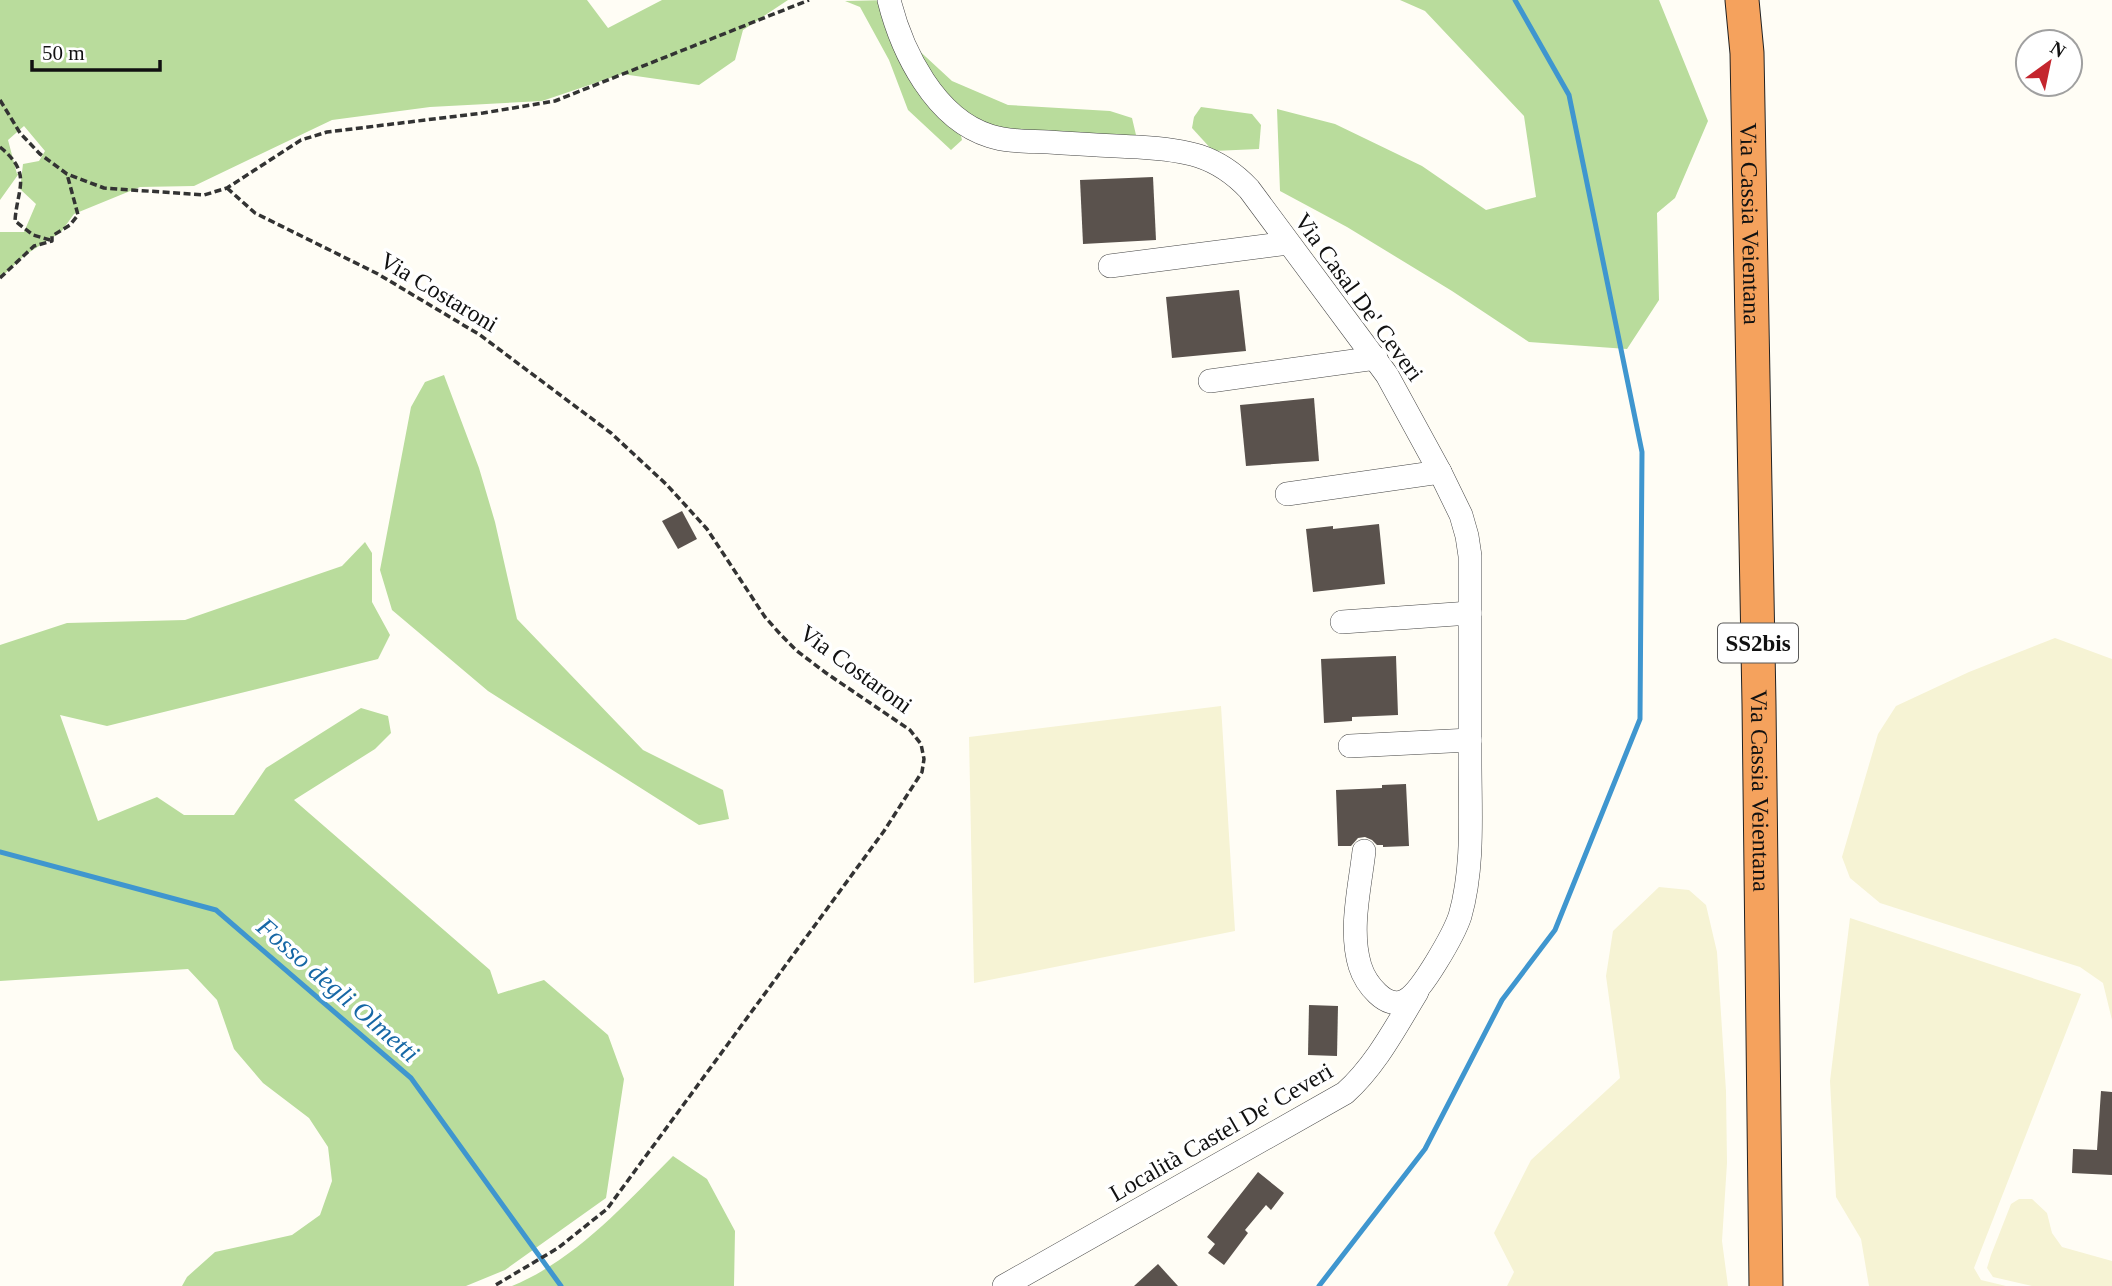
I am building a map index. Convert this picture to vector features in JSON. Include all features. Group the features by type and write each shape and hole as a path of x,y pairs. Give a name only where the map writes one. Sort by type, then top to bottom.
{"highway":[{"name":"Via Cassia Veientana","path":"1742,0 1747,53 1766,1286"},
{"name":"Via Cassia Veientana","path":"1765,0 1788,1286"}],"street":[{"name":"Via Casal De' Ceveri","path":"889,0 897,29 921,76 942,103 978,132 1006,140 1194,153 1217,162 1234,173 1249,188 1376,358 1440,472 1461,515 1467,536 1470,613 1470,829 1467,889 1459,919 1446,945 1429,973 1409,997 1399,1002 1389,1000 1373,989 1361,969 1356,947 1356,921 1364,851"},
{"path":"1110,266 1288,243"},
{"path":"1210,381 1376,358"},
{"path":"1287,494 1440,472"},
{"path":"1342,622 1470,613"},
{"path":"1350,746 1470,740"},
{"name":"Località Castel De' Ceveri","path":"1004,1286 1345,1093 1362,1078 1376,1059 1446,945"}],"path":[{"path":"0,100 20,133 40,154 67,174 104,188 204,195 227,188 301,141 327,132 484,113 555,101 809,0"},
{"path":"0,147 8,153 20,172 22,191 15,209 15,221 33,235 52,241"},
{"path":"52,241 52,236 70,225 78,215 67,174"},
{"name":"Via Costaroni","path":"227,188 255,213 378,274 480,335 611,433 667,485 701,523 765,617 781,635 826,673 910,730 921,744 924,759 922,772 884,831 607,1209 558,1248 494,1286"},
{"path":"0,278 34,246 52,241"}],"shaded area":[{"path":"2055,638 2112,659 2112,1020 2103,983 2080,967 1880,903 1850,878 1842,857 1878,734 1896,706 1969,672"},
{"path":"1221,706 1235,931 974,983 969,737"},
{"path":"1659,887 1689,890 1706,905 1717,952 1726,1091 1727,1163 1722,1241 1728,1286 1507,1286 1514,1272 1494,1233 1531,1160 1620,1078 1606,976 1613,931"},
{"path":"1850,918 2081,994 1974,1268 1981,1280 2006,1286 1869,1286 1861,1239 1836,1197 1830,1081"},
{"path":"2019,1199 2032,1199 2047,1213 2052,1233 2062,1247 2112,1261 2112,1286 2032,1286 1993,1277 1987,1268 1991,1255 2011,1204"}],"green space":[{"path":"0,0 587,0 608,28 662,0 788,0 743,30 735,60 699,85 622,74 542,101 430,107 332,120 194,186 140,187 74,214 61,232 25,255 0,278 0,232 24,232 36,204 20,189 23,164 39,161 45,151 24,126 8,140 17,174 20,172 0,200"},
{"path":"891,0 913,45 952,81 1008,105 1110,111 1132,118 1136,135 1111,140 998,131 957,118 962,140 951,150 908,110 889,60 860,7 845,1"},
{"path":"1400,0 1659,0 1708,121 1675,198 1657,213 1659,300 1627,349 1529,342 1347,227 1280,191 1277,109 1335,124 1422,166 1486,210 1536,197 1524,116 1425,11"},
{"path":"1201,107 1252,114 1261,125 1259,149 1213,151 1192,128 1194,117"},
{"path":"444,375 479,468 495,522 517,619 643,750 723,790 729,819 699,825 488,691 392,610 380,570 411,407 425,382"},
{"path":"365,542 372,553 372,602 390,635 378,659 107,726 60,715 98,821 157,797 184,815 234,815 266,768 361,708 388,716 391,733 375,749 294,800 490,970 498,994 544,980 608,1035 624,1079 606,1198 505,1270 466,1286 182,1286 187,1277 215,1252 292,1235 320,1215 332,1181 328,1147 309,1118 263,1083 234,1049 217,1000 188,969 0,981 0,645 67,623 185,620 342,566"},
{"path":"673,1156 707,1179 735,1231 734,1286 512,1286 536,1275 579,1246"}],"building":[{"path":"1153,177 1156,240 1083,244 1080,180"},
{"path":"1239,290 1246,351 1172,358 1166,297"},
{"path":"1314,398 1319,461 1246,466 1240,405"},
{"path":"682,511 697,539 678,549 662,521"},
{"path":"1379,524 1385,584 1313,592 1306,529"},
{"path":"1396,656 1398,715 1352,717 1352,721 1324,723 1321,659"},
{"path":"1406,784 1409,846 1383,847 1365,837 1358,838 1351,846 1338,846 1336,790"},
{"path":"1309,1005 1338,1006 1337,1056 1308,1055"},
{"path":"2101,1091 2112,1092 2112,1175 2072,1173 2073,1149 2097,1150"},
{"path":"1258,1172 1284,1193 1271,1210 1266,1205 1245,1230 1248,1233 1224,1265 1208,1253 1215,1244 1207,1237"},
{"path":"1158,1264 1178,1286 1134,1286"}],"waterway":[{"path":"1319,1286 1425,1149 1502,1000 1555,930 1640,719 1642,452 1569,95 1515,0"},
{"name":"Fosso degli Olmetti","path":"0,852 216,910 411,1078 561,1286"}]}
